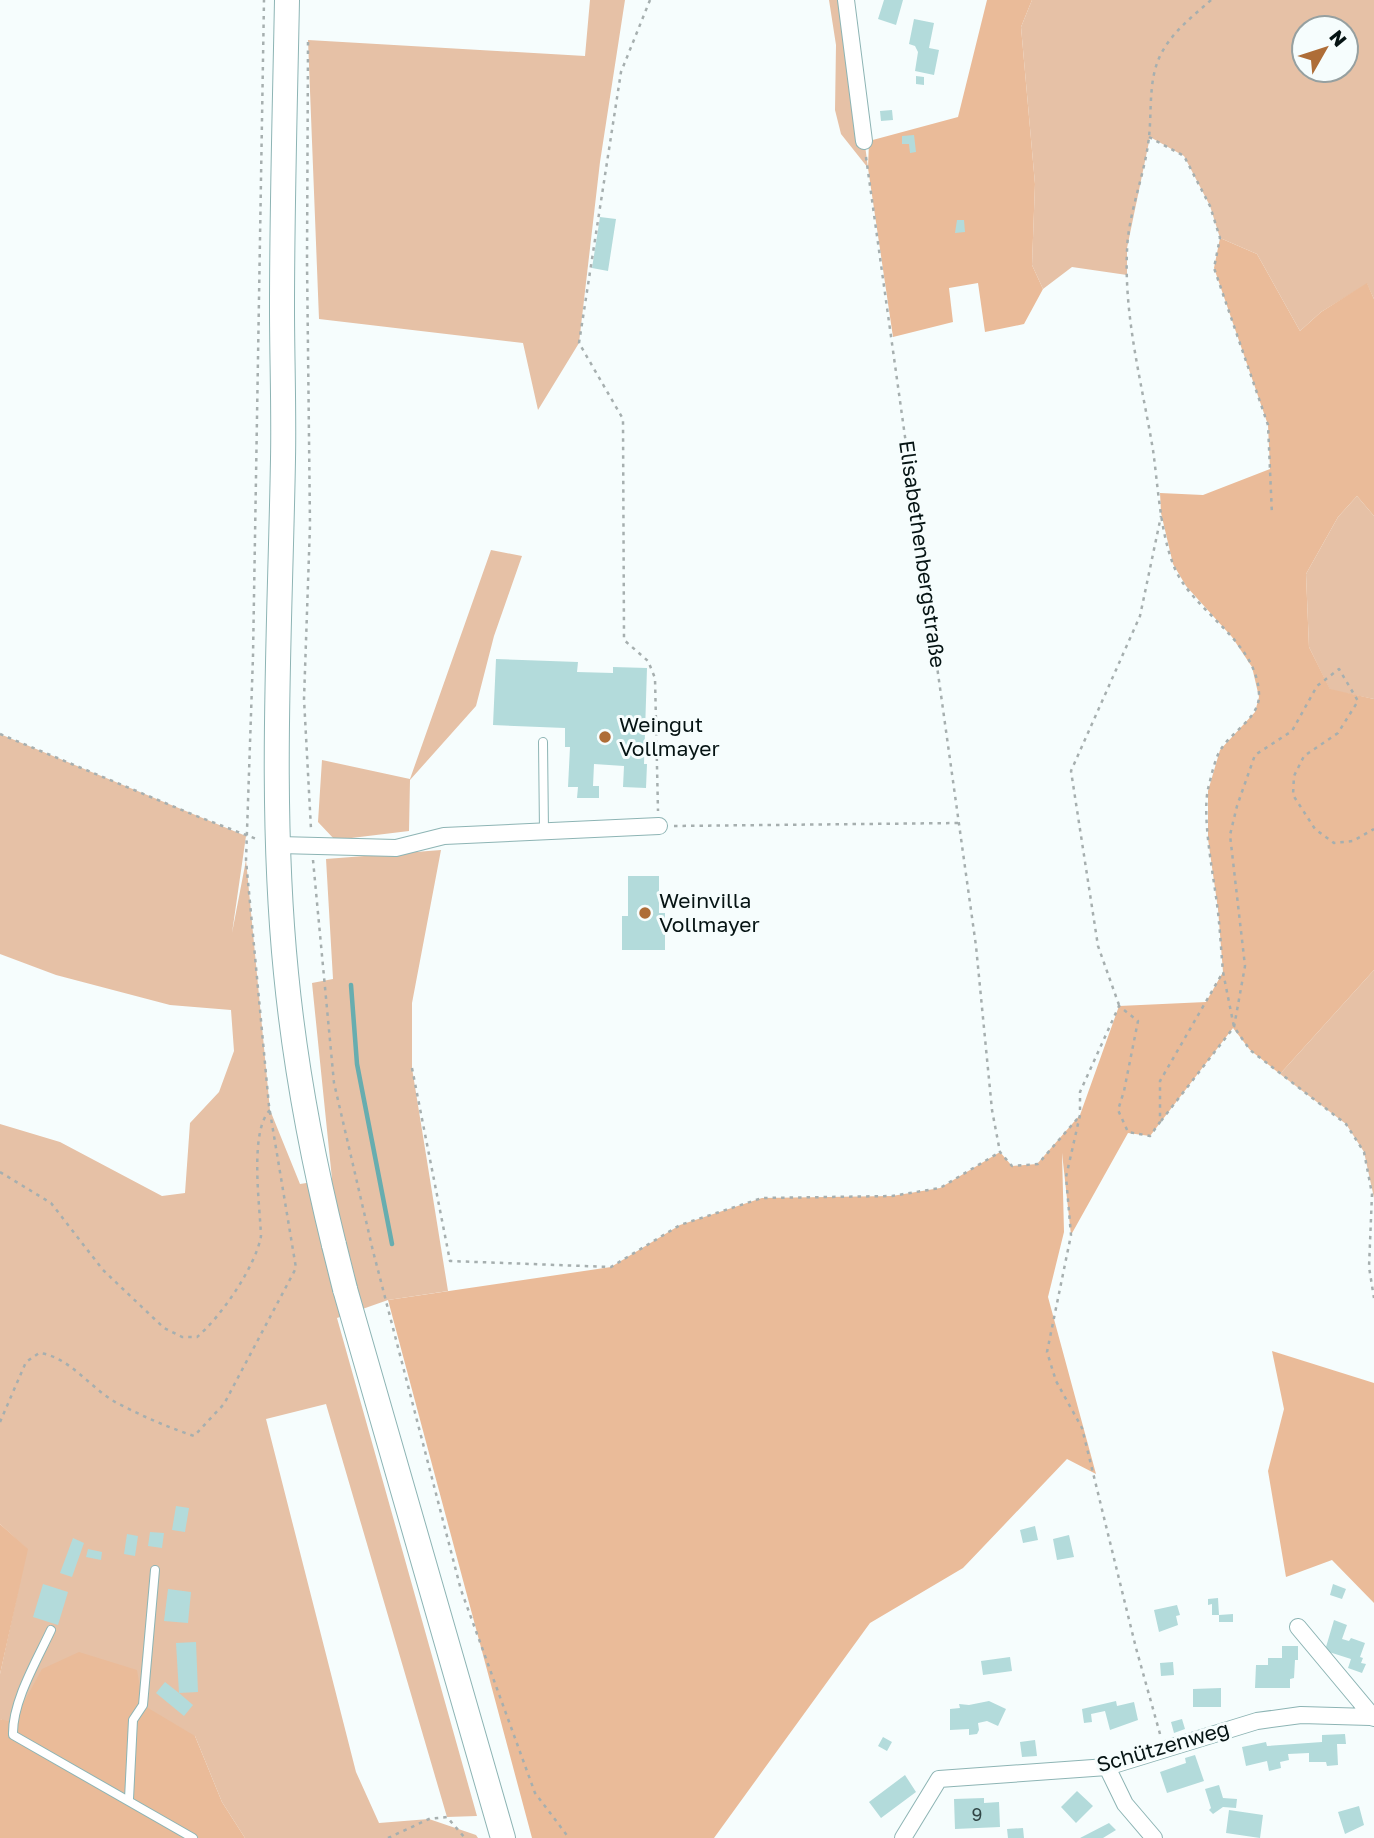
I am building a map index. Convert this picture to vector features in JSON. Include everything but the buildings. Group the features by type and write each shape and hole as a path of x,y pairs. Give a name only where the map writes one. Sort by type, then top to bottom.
{"main road":[{"path":"286,0 282,281 283,454 277,726 285,971 293,1041 312,1147 345,1289 503,1838"}],"street":[{"path":"846,0 864,141"},
{"path":"279,845 396,848 444,836 659,826"},
{"path":"1298,1628 1372,1717"},
{"name":"Schützenweg","path":"903,1838 939,1779 1107,1767 1257,1721 1301,1715 1372,1717"},
{"path":"1107,1767 1125,1804 1154,1838"}],"lane":[{"path":"543,742 544,831"},
{"path":"129,1799 133,1720 143,1705 155,1570"},
{"path":"51,1630 31,1672 13,1722 13,1735 193,1838"}],"path":[{"path":"0,1422 26,1362 39,1353 53,1355 115,1402 194,1436 224,1404 296,1268 270,1110 246,836 253,643 264,0"},
{"path":"650,0 621,72 579,343 623,419 624,640 648,661 655,678 659,826 958,823"},
{"path":"1210,0 1178,29 1160,56 1150,102 1149,137 1127,248 1132,330 1161,513 1173,565 1186,586 1239,647 1252,667 1259,696 1255,712 1220,750 1208,791 1208,839 1223,972 1234,1027 1250,1050 1346,1124 1364,1152 1373,1196 1369,1267 1374,1298"},
{"path":"308,40 310,525 304,699 312,845 334,1083 373,1251 461,1590 535,1793 569,1838"},
{"path":"1149,137 1184,156 1210,206 1220,239 1214,268 1268,425 1272,515"},
{"name":"Elisabethenbergstraße","path":"864,141 976,946 992,1110 1000,1152"},
{"path":"1161,513 1140,616 1071,771 1098,946 1119,1006 1138,1021 1118,1110 1128,1132 1150,1136 1234,1027 1245,966 1230,835 1237,806 1255,755 1292,731 1317,685 1339,670 1358,701 1338,733 1304,756 1294,776 1293,795 1315,828 1334,843 1353,841 1374,829"},
{"path":"0,734 246,836"},
{"path":"1160,1122 1160,1081 1223,972"},
{"path":"1119,1006 1080,1092 1080,1115 1066,1177 1071,1235 1047,1352 1056,1381 1082,1428 1136,1648 1164,1748"},
{"path":"412,1068 450,1261 611,1267 680,1226 762,1198 891,1196 940,1188 1000,1152 1012,1166 1038,1164 1080,1115"},
{"path":"0,1172 51,1203 103,1270 164,1328 182,1337 197,1337 209,1328 247,1273 259,1250 261,1236 257,1153 263,1117 270,1110"},
{"path":"388,1838 429,1819 447,1817 465,1838"}],"shaded area":[{"path":"590,0 625,0 600,162 579,343 538,410 523,343 319,319 308,40 585,56"},
{"path":"829,0 846,0 868,168 841,134 835,110 836,45"},
{"path":"987,0 1032,0 1021,27 1035,184 1032,265 1043,289 1024,324 985,332 978,283 949,288 953,322 893,337 868,168 869,141 958,117"},
{"path":"1032,0 1374,0 1374,299 1367,284 1321,312 1300,331 1257,254 1220,238 1210,206 1184,156 1150,137 1127,248 1127,275 1072,267 1043,289 1032,265 1035,184 1021,27"},
{"path":"1220,238 1257,254 1300,331 1321,312 1367,283 1374,299 1374,516 1357,496 1338,517 1306,574 1309,647 1330,689 1374,699 1374,970 1280,1074 1250,1050 1233,1028 1150,1136 1128,1133 1071,1235 1062,1153 1064,1232 1048,1297 1096,1474 1067,1459 963,1568 870,1623 714,1838 532,1838 388,1300 611,1267 680,1225 762,1198 892,1196 940,1188 1000,1152 1012,1166 1037,1164 1080,1115 1119,1006 1206,1002 1223,972 1208,839 1208,791 1220,750 1255,712 1259,697 1252,667 1232,637 1186,586 1173,564 1161,513 1160,493 1203,495 1270,469 1268,425 1214,268"},
{"path":"1357,496 1374,516 1374,699 1330,690 1309,647 1306,574 1338,517"},
{"path":"491,550 522,556 494,636 476,706 410,780 409,831 335,840 318,822 322,760 410,779"},
{"path":"0,734 246,836 232,933 246,860 270,1110 300,1184 332,1179 312,983 333,979 326,859 441,850 412,1003 412,1068 448,1291 388,1300 337,1318 477,1816 447,1817 326,1404 266,1419 356,1772 379,1823 429,1819 478,1838 245,1838 222,1802 195,1736 7,1722 0,1719 0,1674 27,1549 0,1524 0,1124 60,1142 162,1196 185,1193 190,1123 219,1092 234,1051 231,1010 170,1005 56,975 0,954"},
{"path":"1374,970 1374,1198 1364,1152 1346,1124 1280,1074"},
{"path":"1272,1351 1374,1383 1374,1603 1332,1560 1286,1577 1268,1471 1284,1409"},
{"path":"0,1524 28,1549 0,1674"},
{"path":"79,1652 137,1670 143,1705 195,1736 222,1802 245,1838 0,1838 0,1719 13,1722 42,1669"}],"waterway":[{"path":"351,985 357,1064 392,1244"}],"place":[{"name":"Weingut Vollmayer","path":"605,737"},
{"name":"Weinvilla Vollmayer","path":"645,913"}]}
